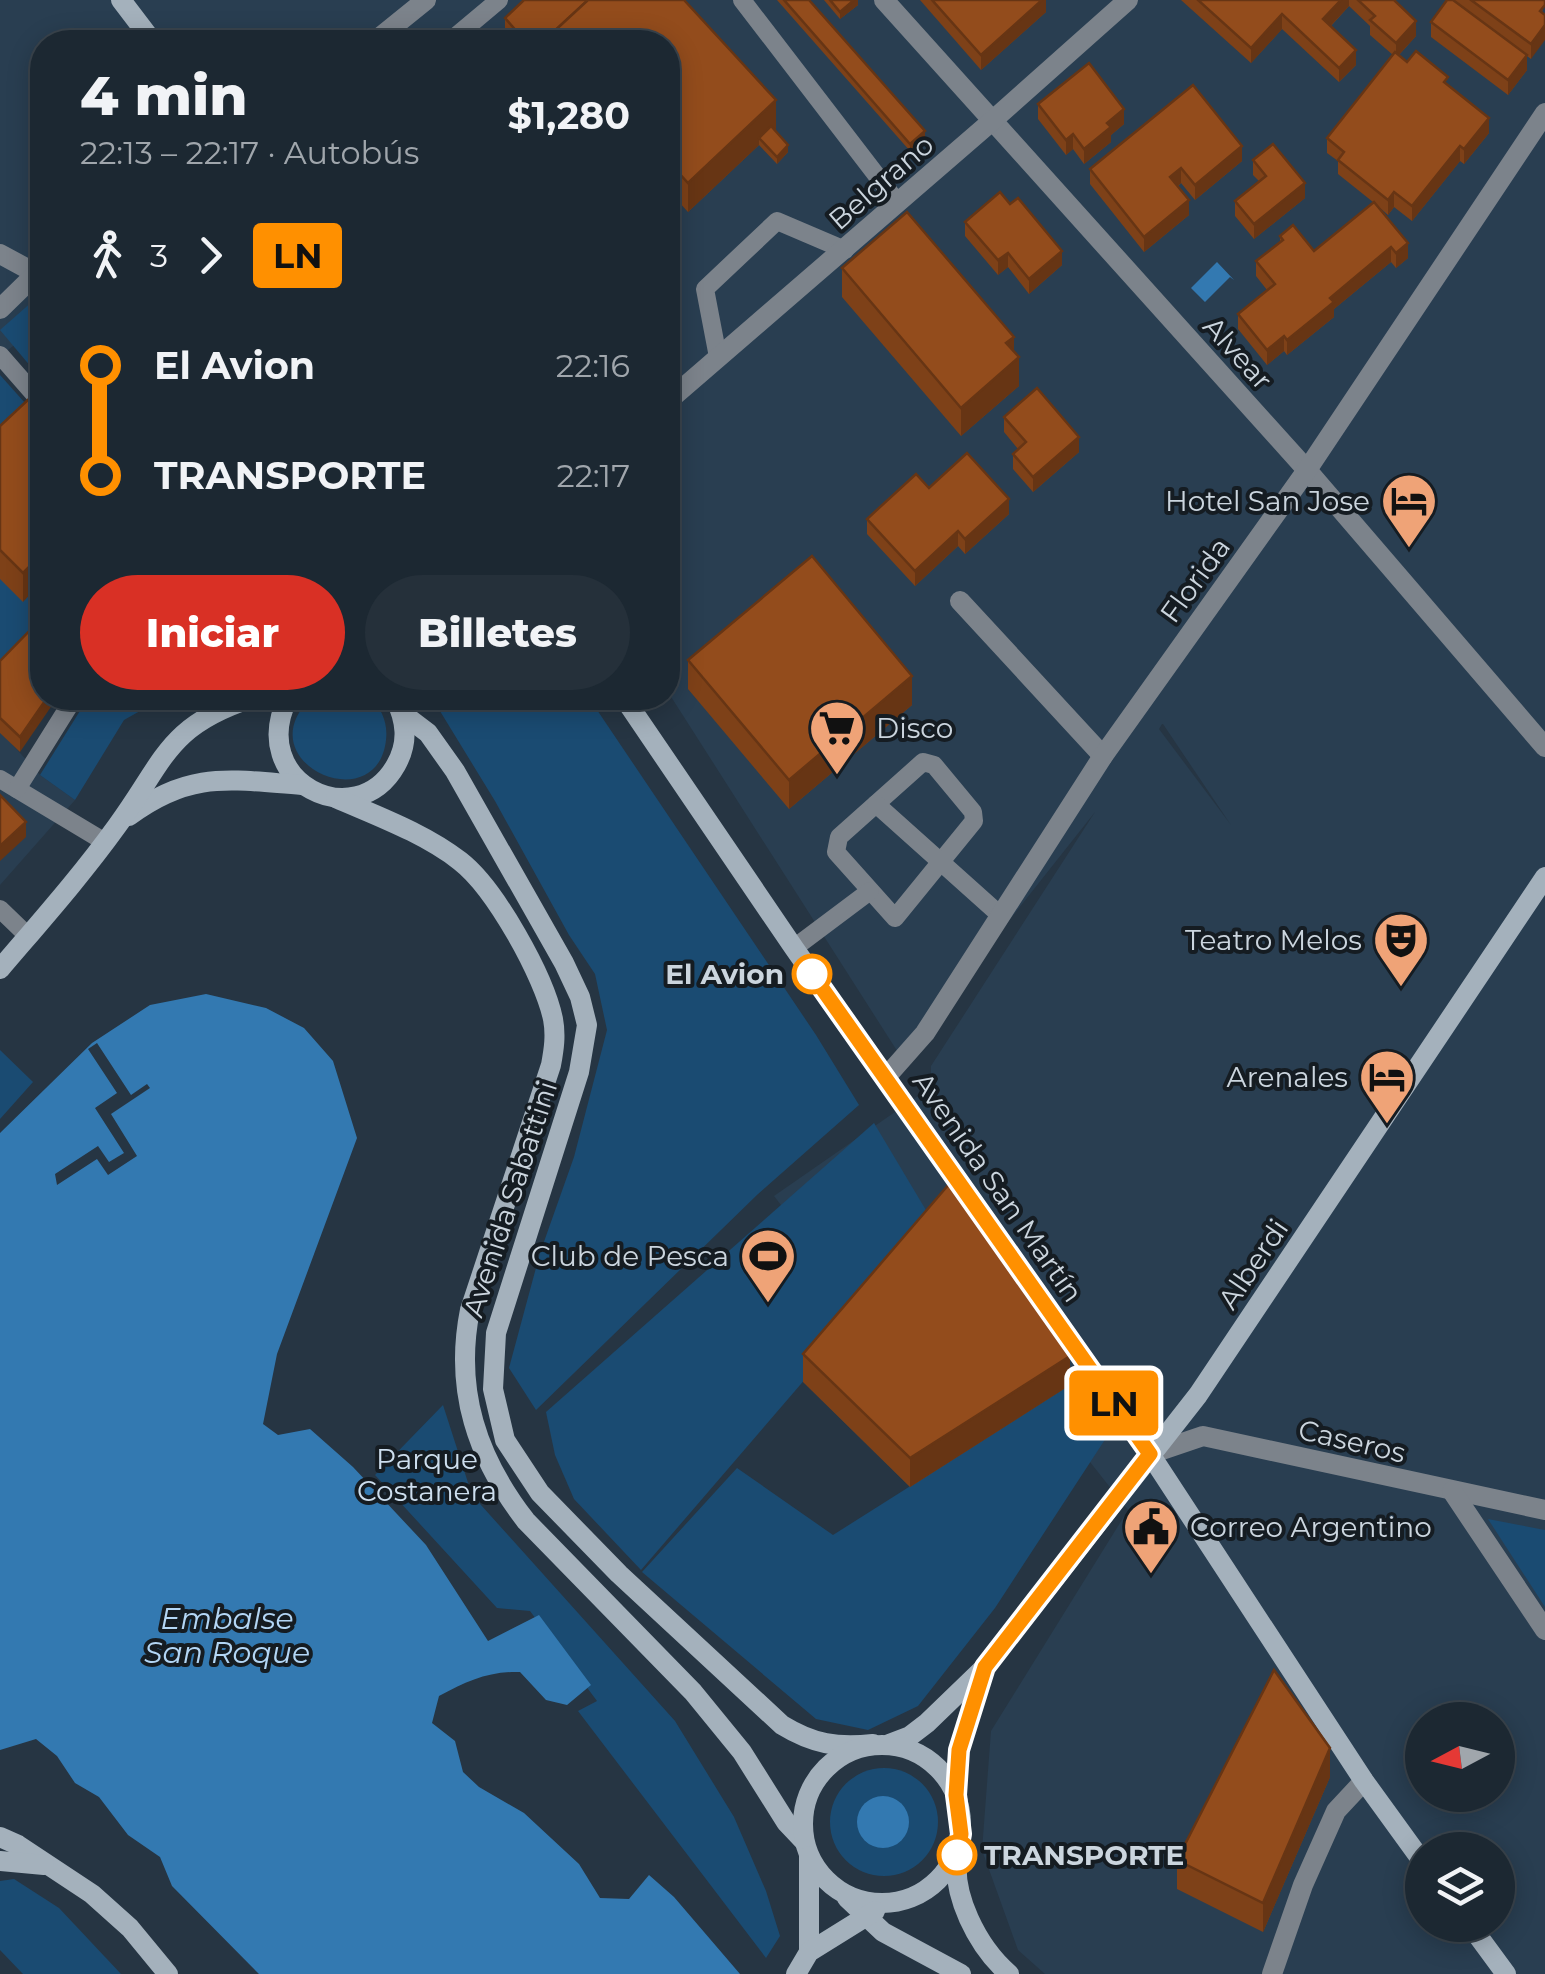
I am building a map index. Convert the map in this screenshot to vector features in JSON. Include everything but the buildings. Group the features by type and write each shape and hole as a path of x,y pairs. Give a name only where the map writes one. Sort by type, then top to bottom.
{"main road":[{"path":"121,0 145,30"},
{"path":"0,969 120,824 167,748 217,710"},
{"path":"283,710 277,735 289,771 302,785"},
{"path":"336,798 366,792 391,774 402,755 406,735 400,710"},
{"name":"Avenida Sabattini","path":"403,710 428,733 455,771 564,963 580,996 587,1025 580,1072 496,1333 493,1389 505,1440 540,1494 619,1574 782,1725 807,1740 842,1748 881,1744"},
{"name":"Avenida San Martín","path":"632,710 794,948 1150,1454 1364,1781 1405,1837"},
{"path":"120,824 151,800 179,786 206,780 302,785"},
{"name":"Avenida Sabattini","path":"302,785 444,850 476,876 505,916 552,1015 555,1044 551,1065 470,1310 465,1336 464,1370 476,1439 506,1495 526,1520 693,1692 742,1752 806,1847"},
{"name":"Alberdi","path":"881,1744 918,1730 985,1667 1198,1395 1545,877"},
{"name":"Alberdi","path":"956,1795 959,1750 985,1667"},
{"path":"809,1952 802,1822 812,1785 838,1757 881,1744 911,1749 946,1776 956,1795 961,1834 955,1867 966,1911 980,1938 1010,1974"},
{"path":"796,1974 809,1952 864,1916 926,1890 943,1875 955,1856 961,1834"},
{"path":"0,1837 92,1894 130,1928 168,1974"},
{"path":"806,1847 817,1869 864,1916 884,1932 960,1974"},
{"path":"0,1861 46,1865"},
{"path":"842,1893 875,1903 891,1903"},
{"path":"1482,1942 1506,1974"}],"street":[{"path":"389,30 426,0"},
{"name":"Alvear","path":"884,0 1307,470 1545,747"},
{"name":"Belgrano","path":"680,391 1128,0"},
{"name":"Florida","path":"887,1076 925,1033 1103,756 1307,470 1545,113"},
{"path":"0,254 30,267"},
{"path":"0,309 30,280"},
{"path":"960,601 1103,756"},
{"name":"Caseros","path":"1150,1454 1203,1436 1545,1510"},
{"path":"1452,1491 1545,1630"},
{"path":"1272,1974 1302,1885 1336,1811 1364,1781"}],"lane":[{"path":"463,30 499,0"},
{"path":"742,0 897,202"},
{"path":"718,358 705,289 777,222 845,250"},
{"path":"0,355 30,389"},
{"path":"17,789 66,710"},
{"path":"923,762 934,765 973,812 974,818 941,861 899,916 891,917 836,852 835,845 839,837 923,762"},
{"path":"0,778 105,842"},
{"path":"876,804 1000,915"},
{"path":"794,948 870,892"},
{"path":"0,909 28,936"}],"shaded area":[{"path":"0,0 1545,0 1545,1974 1045,1974 1018,1950 982,1850 991,1731 1128,1510 1090,1462 1070,1386 910,1487 803,1382 864,1312 774,1196 931,1087 931,1066 1095,812 901,1057 679,710 680,30 30,30 30,333 0,356","holes":["1162,724 1163,724 1231,825 1159,729"]},
{"path":"0,731 40,775 75,800 0,885"}],"green space":[{"path":"30,304 30,366 0,330"},
{"path":"0,375 30,409 30,633 0,662"},
{"path":"81,710 142,710 124,720 75,800 40,775"},
{"path":"303,710 379,710 386,740 377,764 361,777 341,779 320,773 303,761 294,743 295,722"},
{"path":"439,710 597,710 859,1105 758,1194 536,1410 509,1368 540,1253 574,1157 607,1030 595,974"},
{"path":"0,1050 33,1082 0,1119"},
{"name":"Club de Pesca","path":"874,1123 936,1227 641,1570 574,1499 555,1455 546,1412"},
{"path":"1070,1385 1106,1438 995,1608 918,1706 868,1730 816,1719 642,1572 737,1468 833,1535"},
{"name":"Parque Costanera","path":"443,1405 472,1495 675,1721 734,1817 766,1891 780,1936 766,1958 578,1711 597,1701 530,1611 497,1608 375,1475"},
{"path":"1488,1519 1545,1530 1545,1607"},
{"path":"884,1768 905,1772 922,1784 934,1801 938,1822 934,1843 922,1860 905,1872 884,1876 863,1872 846,1860 834,1843 830,1822 834,1801 846,1784 863,1772"},
{"path":"14,1879 59,1908 121,1974 23,1974 0,1950 0,1881"}],"water":[{"path":"1217,262 1234,280 1230,277 1205,302 1191,288"},
{"name":"Embalse San Roque","path":"206,994 266,1008 304,1028 333,1061 357,1138 277,1354 263,1424 278,1435 310,1429 353,1467 426,1545 488,1641 539,1615 591,1685 567,1705 546,1700 520,1672 488,1675 439,1696 432,1723 455,1741 463,1772 479,1787 524,1813 579,1864 600,1898 629,1899 649,1875 674,1897 740,1974 259,1974 172,1886 160,1857 128,1835 99,1797 75,1783 57,1756 36,1739 0,1750 0,1133 92,1043 150,1005"},
{"path":"883,1796 901,1804 909,1822 901,1840 883,1848 865,1840 857,1822 865,1804"}],"pier":[{"path":"97,1043 131,1095 147,1084 150,1088 111,1114 137,1156 108,1175 97,1159 57,1185 55,1174 98,1146 109,1162 124,1153 95,1108 117,1093 88,1049"}],"bus line":[{"name":"LN","path":"812,974 1150,1454 985,1667 959,1750 956,1795 961,1834 957,1855"}],"place":[{"name":"Hotel San Jose","path":"1409,550"},
{"name":"Disco","path":"837,777"},
{"name":"El Avion","path":"812,974"},
{"name":"Teatro Melos","path":"1401,989"},
{"name":"Arenales","path":"1387,1126"},
{"name":"Club de Pesca","path":"768,1305"},
{"name":"Correo Argentino","path":"1151,1576"},
{"name":"TRANSPORTE","path":"957,1855"}]}
